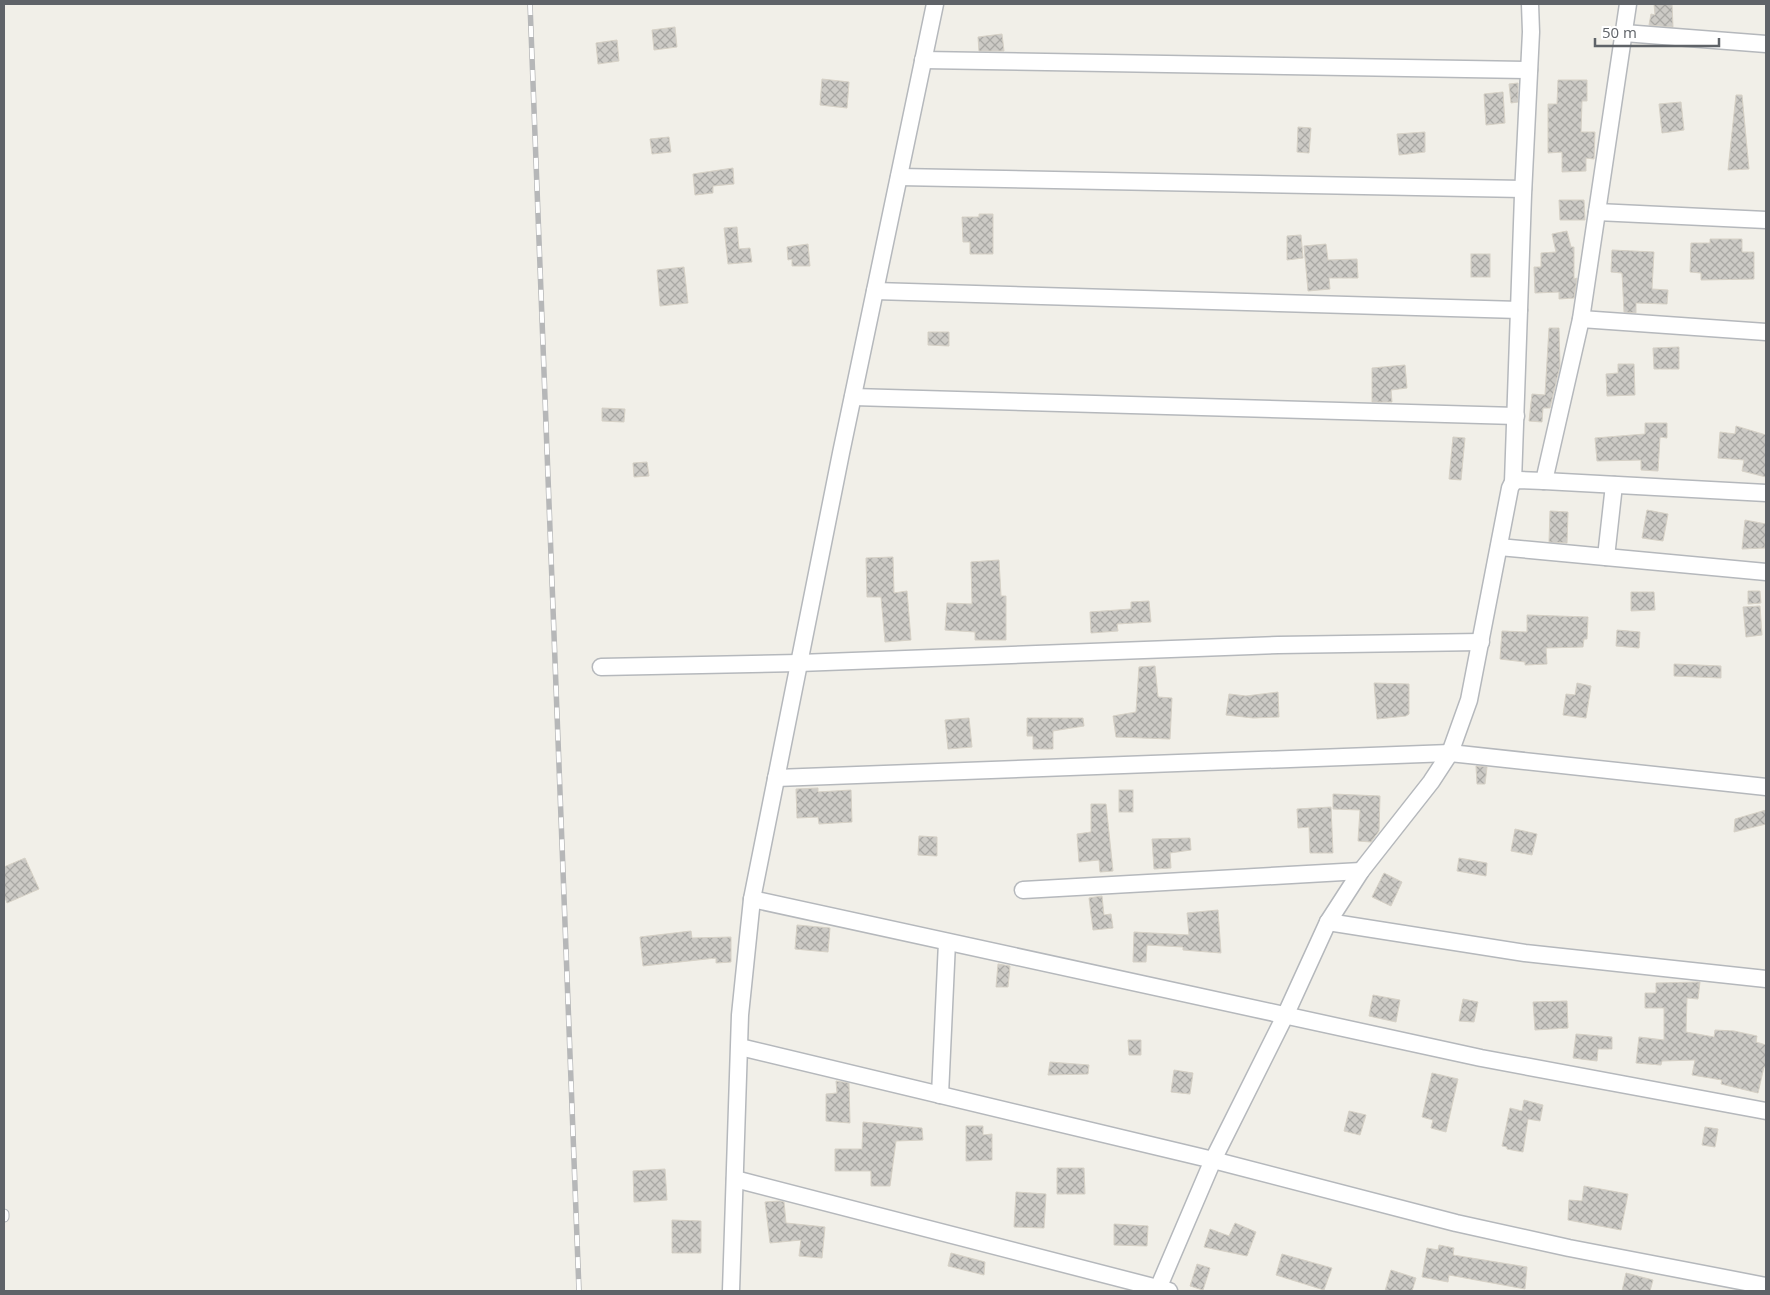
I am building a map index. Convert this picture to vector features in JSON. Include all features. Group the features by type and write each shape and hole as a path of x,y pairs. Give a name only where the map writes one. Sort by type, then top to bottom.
{"street":[{"path":"731,1291 740,1047 752,899 853,397 935,4"},
{"path":"735,1179 1161,1290 1213,1160 1285,1016 1328,922 1361,871 1432,782 1450,753 1469,700 1510,488 1514,482 1530,4"},
{"path":"1544,481 1581,319 1628,4"},
{"path":"1624,33 1766,44"},
{"path":"923,60 1529,70"},
{"path":"899,177 1523,189"},
{"path":"1597,212 1766,220"},
{"path":"875,291 1519,310"},
{"path":"1581,319 1766,332"},
{"path":"853,397 1516,416"},
{"path":"1514,482 1519,480 1544,481 1766,493"},
{"path":"1606,557 1614,485"},
{"path":"1499,547 1766,572"},
{"path":"601,667 799,663 1269,645 1481,642"},
{"path":"776,778 1450,753 1766,787"},
{"path":"1023,890 1361,871"},
{"path":"752,899 1482,1058 1766,1112"},
{"path":"1328,922 1525,953 1766,979"},
{"path":"940,1095 947,942"},
{"path":"740,1047 1213,1160 1466,1225 1570,1248 1766,1286"}],"building":[{"path":"1654,4 1672,4 1673,27 1649,25 1651,14 1655,15"},
{"path":"675,27 677,47 654,50 652,30"},
{"path":"1002,34 1004,51 979,51 978,37"},
{"path":"617,40 619,61 598,64 596,43"},
{"path":"822,79 849,82 847,108 820,105"},
{"path":"1558,80 1587,80 1587,101 1582,101 1581,132 1595,132 1594,159 1586,158 1586,171 1562,172 1562,152 1548,153 1548,104 1557,104"},
{"path":"1518,83 1518,102 1511,103 1509,84"},
{"path":"1503,92 1505,123 1486,125 1484,94"},
{"path":"1736,95 1742,95 1749,169 1728,170"},
{"path":"1681,102 1684,130 1662,133 1659,104"},
{"path":"1298,127 1311,128 1309,153 1297,152"},
{"path":"1425,132 1425,152 1399,155 1397,134"},
{"path":"669,137 671,152 652,154 650,139"},
{"path":"733,168 734,184 713,186 713,193 695,195 693,174"},
{"path":"1559,200 1584,200 1585,220 1560,220"},
{"path":"979,214 993,214 993,254 970,254 970,242 963,242 962,217 979,217"},
{"path":"737,227 739,249 750,248 752,262 728,264 724,228"},
{"path":"1567,231 1571,247 1574,247 1574,279 1577,278 1574,298 1559,299 1559,292 1535,293 1534,267 1541,267 1541,253 1556,252 1552,234"},
{"path":"1301,235 1303,258 1287,260 1287,236"},
{"path":"1710,239 1742,239 1742,252 1754,252 1754,279 1701,280 1701,273 1690,272 1691,243 1710,243"},
{"path":"808,244 810,266 792,266 792,259 788,260 787,247"},
{"path":"1326,244 1328,260 1357,259 1358,278 1329,278 1330,289 1308,291 1304,246"},
{"path":"1612,250 1654,252 1652,289 1668,290 1667,304 1636,303 1636,313 1624,312 1622,273 1611,272"},
{"path":"1471,254 1490,254 1490,277 1471,277"},
{"path":"684,267 688,303 660,306 657,270"},
{"path":"1549,328 1559,328 1560,366 1550,408 1543,408 1542,422 1529,421 1532,394 1545,395"},
{"path":"928,332 949,332 949,346 928,345"},
{"path":"1679,347 1679,369 1654,369 1653,348"},
{"path":"1618,364 1634,364 1635,395 1607,396 1606,374 1618,373"},
{"path":"1405,365 1407,388 1391,390 1392,402 1372,402 1372,368"},
{"path":"602,408 625,409 624,422 602,421"},
{"path":"1645,423 1667,423 1667,438 1660,437 1658,471 1641,470 1641,460 1597,461 1595,438 1645,434"},
{"path":"1736,426 1766,435 1766,477 1742,471 1744,460 1718,458 1720,432 1735,434"},
{"path":"1453,437 1465,438 1461,480 1449,479"},
{"path":"647,462 649,476 634,477 633,463"},
{"path":"1647,510 1668,514 1663,541 1642,538"},
{"path":"1550,511 1568,512 1567,543 1549,542"},
{"path":"1745,520 1766,524 1765,548 1742,549"},
{"path":"893,557 894,593 907,591 911,640 885,642 881,597 867,597 866,558"},
{"path":"999,560 1001,596 1006,596 1006,640 975,640 975,632 945,630 947,603 972,604 971,562"},
{"path":"1748,591 1760,591 1761,603 1748,604"},
{"path":"1631,592 1654,592 1655,610 1631,611"},
{"path":"1149,601 1151,622 1117,624 1118,631 1091,633 1090,612 1131,609 1131,602"},
{"path":"1760,606 1762,635 1746,637 1743,607"},
{"path":"1527,615 1588,617 1587,639 1584,639 1583,647 1546,648 1547,664 1525,665 1525,662 1500,659 1502,631 1527,632"},
{"path":"1617,630 1640,632 1639,648 1616,646"},
{"path":"1674,664 1721,666 1721,678 1674,676"},
{"path":"1155,666 1158,697 1172,698 1170,739 1116,737 1113,716 1136,712 1139,667"},
{"path":"1374,683 1409,684 1409,714 1406,716 1377,719"},
{"path":"1577,683 1591,686 1586,718 1563,715 1566,694 1575,695"},
{"path":"1278,692 1279,717 1253,718 1226,715 1229,694 1246,696"},
{"path":"969,718 972,747 948,749 945,720"},
{"path":"1027,718 1083,718 1084,726 1053,731 1053,749 1033,749 1033,736 1027,736"},
{"path":"1476,766 1487,767 1485,784 1477,784"},
{"path":"818,788 818,792 851,790 852,822 819,824 818,817 797,818 796,789"},
{"path":"1119,790 1133,790 1133,812 1119,812"},
{"path":"1333,794 1380,796 1379,831 1371,842 1358,841 1360,810 1333,809"},
{"path":"1091,804 1106,804 1113,871 1100,872 1099,860 1079,862 1077,834 1091,832"},
{"path":"1331,807 1333,853 1310,853 1309,827 1298,828 1297,809"},
{"path":"1766,810 1766,824 1734,832 1735,819"},
{"path":"1515,829 1537,834 1532,855 1511,851"},
{"path":"919,836 937,837 937,856 918,855"},
{"path":"1190,838 1191,850 1170,853 1171,868 1154,869 1152,839"},
{"path":"25,858 39,889 7,903 4,895 4,867"},
{"path":"1459,858 1487,863 1486,876 1457,871"},
{"path":"1384,873 1402,882 1391,906 1372,897"},
{"path":"1102,896 1104,915 1111,914 1113,928 1093,930 1089,898"},
{"path":"1218,910 1221,953 1183,950 1183,947 1147,945 1146,962 1133,962 1134,932 1189,935 1187,913"},
{"path":"797,925 830,928 828,952 795,949"},
{"path":"691,931 692,938 731,937 731,962 716,963 716,958 643,966 640,937"},
{"path":"998,964 1010,966 1008,987 996,987"},
{"path":"1700,982 1698,999 1687,998 1686,1032 1714,1037 1715,1030 1734,1031 1757,1036 1756,1042 1766,1045 1766,1067 1764,1067 1758,1093 1721,1084 1722,1080 1692,1075 1695,1060 1662,1061 1661,1065 1636,1063 1639,1037 1664,1040 1664,1008 1645,1008 1645,993 1656,993 1656,983"},
{"path":"1373,995 1400,1000 1396,1022 1369,1016"},
{"path":"1463,999 1478,1002 1474,1022 1459,1021"},
{"path":"1567,1001 1568,1028 1535,1030 1533,1002"},
{"path":"1576,1034 1612,1037 1612,1049 1598,1049 1597,1061 1573,1058"},
{"path":"1128,1040 1141,1040 1141,1055 1129,1055"},
{"path":"1050,1062 1089,1065 1088,1074 1048,1075"},
{"path":"1174,1070 1193,1073 1190,1094 1171,1092"},
{"path":"1432,1073 1458,1079 1446,1132 1431,1128 1433,1120 1422,1117"},
{"path":"836,1081 849,1083 850,1123 826,1121 826,1094 837,1093"},
{"path":"1524,1100 1543,1105 1540,1121 1528,1119 1523,1152 1507,1149 1507,1147 1502,1146 1510,1108 1522,1111"},
{"path":"1349,1111 1366,1115 1360,1135 1344,1131"},
{"path":"863,1122 922,1128 923,1140 896,1141 890,1186 871,1186 871,1171 835,1171 835,1149 862,1149"},
{"path":"966,1126 983,1126 983,1135 992,1134 992,1160 966,1161"},
{"path":"1705,1127 1718,1129 1715,1147 1702,1145"},
{"path":"1057,1168 1084,1168 1085,1194 1057,1194"},
{"path":"665,1169 667,1200 634,1202 633,1171"},
{"path":"1584,1186 1628,1194 1621,1230 1568,1220 1569,1200 1582,1201"},
{"path":"1016,1192 1046,1194 1044,1228 1014,1227"},
{"path":"765,1202 784,1202 786,1223 825,1227 822,1258 799,1256 801,1240 770,1243"},
{"path":"672,1220 701,1221 701,1253 672,1253"},
{"path":"1235,1223 1256,1232 1247,1256 1204,1247 1210,1229 1229,1236"},
{"path":"1114,1224 1148,1226 1147,1246 1114,1245"},
{"path":"1439,1245 1454,1248 1453,1255 1527,1267 1525,1289 1449,1275 1448,1282 1422,1277 1427,1248 1438,1250"},
{"path":"951,1253 985,1262 984,1275 948,1266"},
{"path":"1282,1254 1332,1268 1324,1290 1276,1275"},
{"path":"1197,1264 1210,1268 1203,1290 1190,1286"},
{"path":"1391,1270 1416,1278 1412,1291 1385,1291"},
{"path":"1626,1273 1653,1280 1650,1291 1622,1291"}],"railway":[{"path":"530,4 579,1291"}]}
